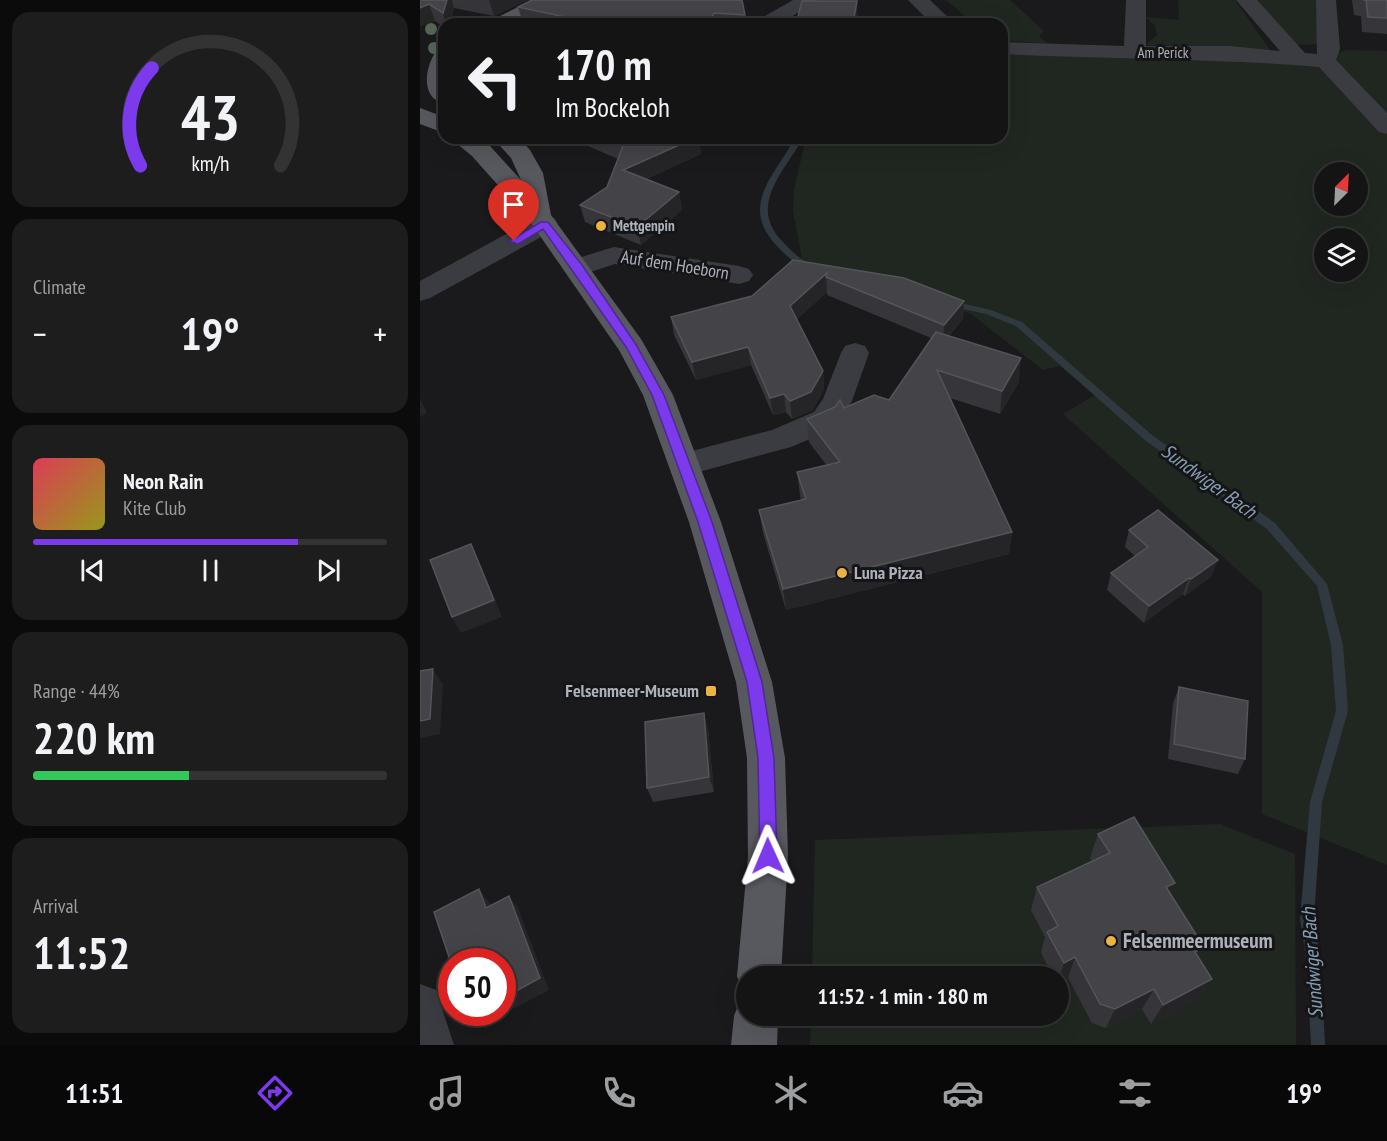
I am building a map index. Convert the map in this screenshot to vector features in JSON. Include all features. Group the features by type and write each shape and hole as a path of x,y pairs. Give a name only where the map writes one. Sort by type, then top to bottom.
{"main road":[{"path":"501,18 548,0"},
{"path":"510,18 527,9"},
{"path":"436,50 435,82 438,87"},
{"path":"420,92 438,100"},
{"path":"420,115 438,123"},
{"path":"471,144 481,151 542,220 578,267 631,346 658,395 684,464 736,614 754,682 766,758 768,856 760,966"},
{"path":"511,144 524,157 534,175 542,220"},
{"path":"754,1045 755,1026"}],"street":[{"path":"776,18 808,0"},
{"path":"918,0 938,18"},
{"path":"1134,52 1136,0"},
{"path":"1246,0 1298,58"},
{"path":"1326,0 1329,49 1325,61 1387,127"},
{"name":"Am Perick","path":"1008,48 1230,52 1325,61"},
{"path":"420,292 542,220"},
{"name":"Auf dem Hoeborn","path":"578,267 614,255 739,275"},
{"path":"684,464 780,439 825,420 837,401 855,353"},
{"path":"420,1005 431,1045"}],"shaded area":[{"path":"946,0 1010,0 1044,31 1039,36 1048,44 1008,41 1008,18 967,18"},
{"path":"1178,0 1235,0 1270,50 1146,45 1157,35 1155,26 1146,17 1179,20"},
{"path":"1254,0 1321,0 1325,44 1293,45"},
{"path":"1347,50 1387,51 1387,118 1348,77 1333,55"},
{"path":"1008,54 1285,56 1321,64 1387,133 1387,865 1262,814 1262,592 1063,414 1095,395 1060,366 1043,370 971,314 905,290 804,269 793,211 794,189 805,144 1008,144"},
{"path":"1220,824 1295,854 1296,1045 810,1045 811,1026 1069,1026 1069,966 812,966 815,840"}],"building":[{"path":"420,0 447,0 443,13 429,4 420,8"},
{"path":"532,0 742,0 745,15 714,13 712,18 570,18 518,7"},
{"path":"1366,0 1387,0 1387,18 1368,17"},
{"path":"802,1 857,1 854,18 798,18"},
{"path":"618,144 682,144 623,170 679,192 637,227 580,205 607,187 623,146"},
{"path":"793,260 904,278 964,301 944,325 826,277 827,273 790,306 823,371 811,392 790,401 784,394 770,398 748,347 692,362 671,317 752,296"},
{"path":"936,332 1021,358 1002,391 937,370 1012,532 783,589 759,510 806,499 797,472 840,462 807,419 835,407 840,400 844,408 874,395 889,400"},
{"path":"1158,510 1218,560 1149,606 1111,573 1148,547 1129,530"},
{"path":"471,544 494,600 452,617 430,560"},
{"path":"433,669 430,719 420,721 420,671"},
{"path":"1179,687 1248,701 1245,759 1174,744"},
{"path":"704,713 709,777 647,788 645,722"},
{"name":"Felsenmeermuseum","path":"1134,817 1175,883 1166,887 1204,947 1195,952 1212,979 1163,1005 1154,989 1115,1009 1100,1004 1075,957 1064,963 1047,932 1058,926 1037,887 1110,853 1098,834"},
{"path":"479,889 486,908 509,896 540,978 516,991 516,948 446,948 434,912"}],"waterway":[{"name":"Sundwiger Bach","path":"796,144 768,188 763,213 767,227 777,241 796,259 810,267"},
{"name":"Sundwiger Bach","path":"952,304 988,312 1019,324 1149,438 1271,526 1322,584 1337,645 1342,711 1316,802 1307,918 1314,965 1318,1045"}],"place":[{"name":"Mettgenpin","path":"601,226"},
{"name":"Luna Pizza","path":"842,573"},
{"name":"Felsenmeer-Museum","path":"711,691"},
{"name":"Felsenmeermuseum","path":"1111,941"}],"route":[{"path":"514,241 545,224 578,267 631,346 658,395 736,614 754,682 766,758 768,856"}]}
